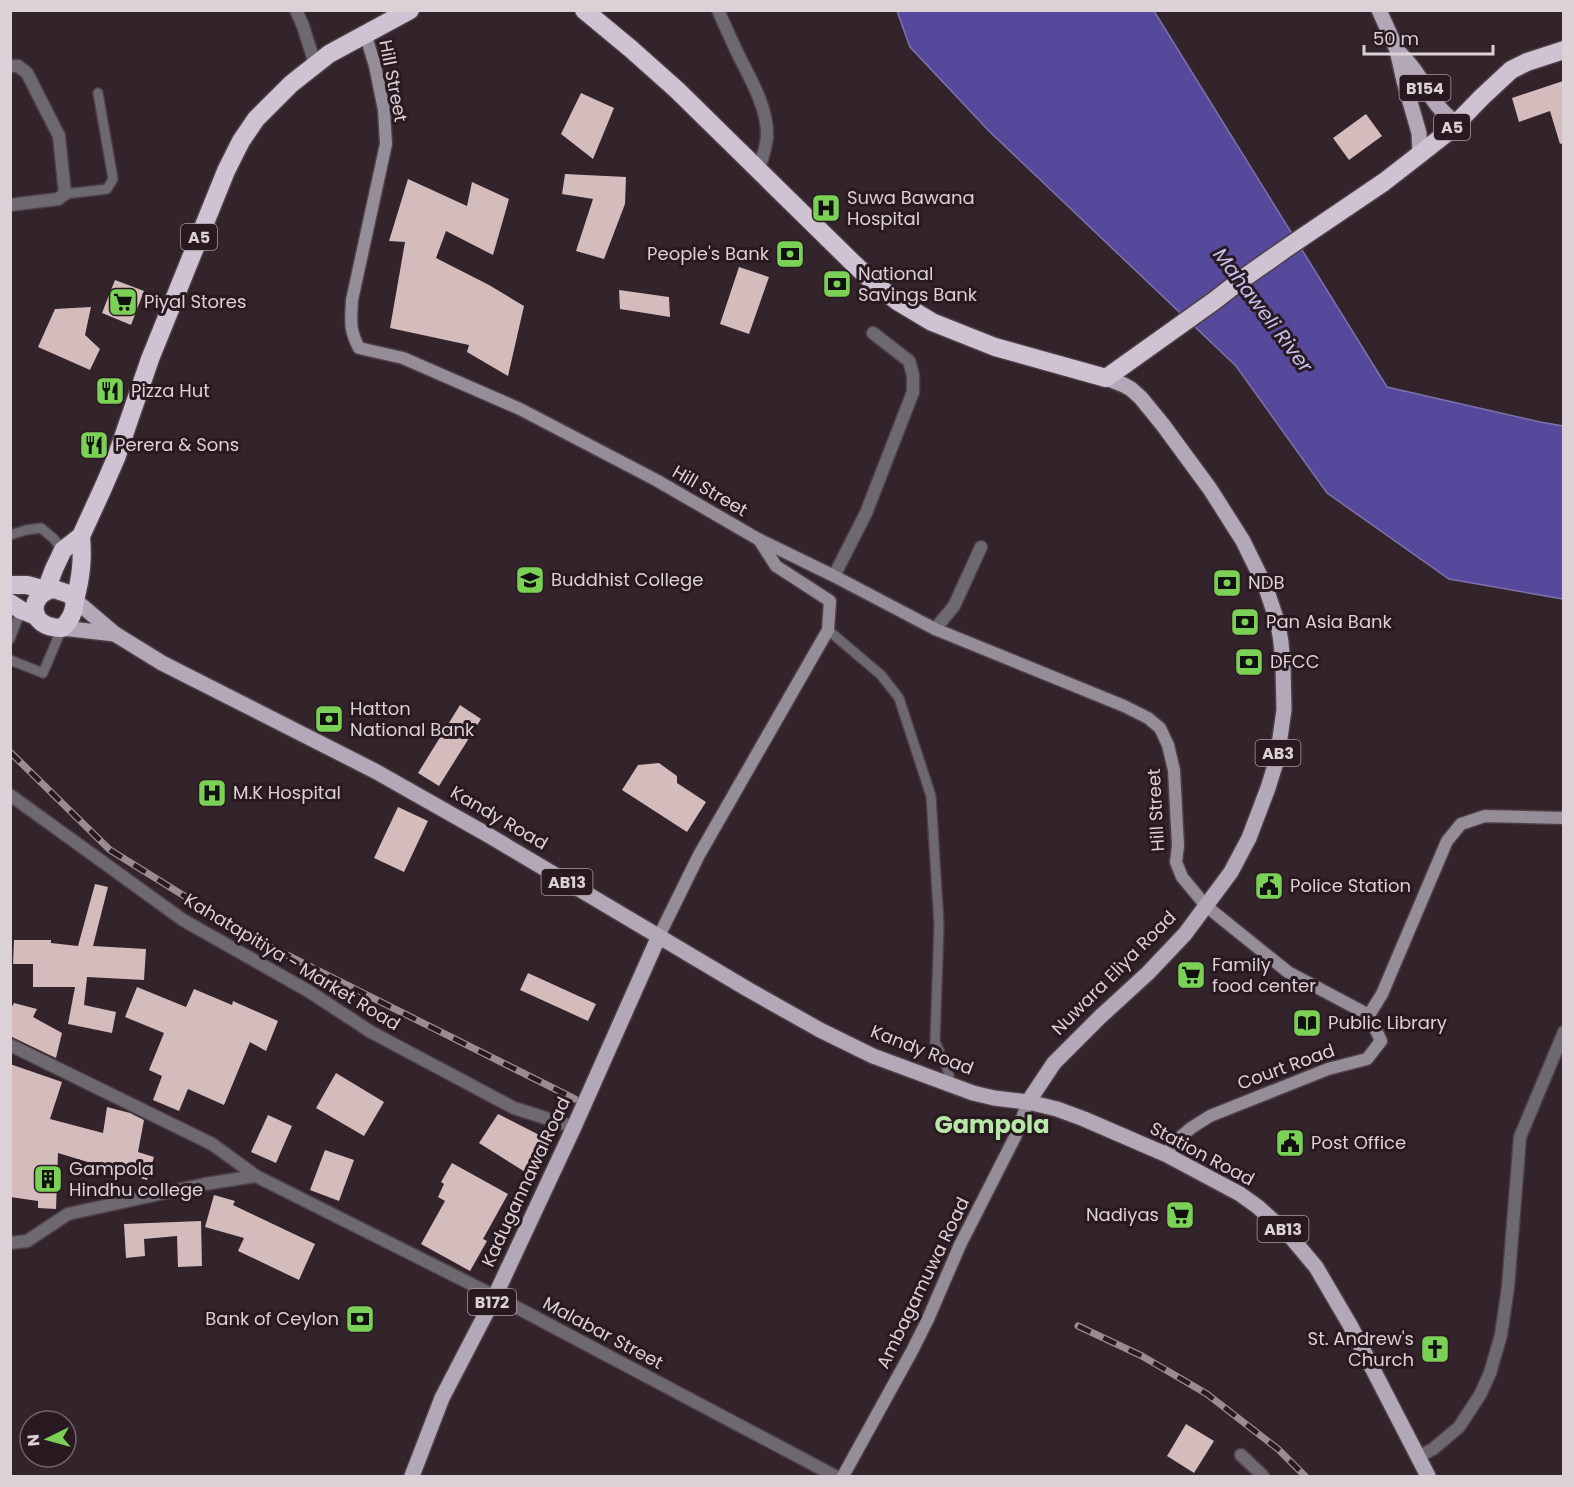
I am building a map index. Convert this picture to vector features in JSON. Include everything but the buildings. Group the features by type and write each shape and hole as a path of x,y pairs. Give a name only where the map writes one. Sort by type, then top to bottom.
{"highway":[{"name":"A5","path":"46,590 63,550 81,536 116,458 150,359 226,171 242,141 256,119 274,100 315,64 365,33 410,10"},
{"path":"584,10 677,90 875,284 897,301 932,322 995,347 1106,378"},
{"name":"A5","path":"1106,378 1342,209 1384,182 1448,132 1511,70 1563,50"},
{"name":"A5","path":"75,600 83,558 81,536"},
{"path":"10,585 27,585 46,590 54,588 69,594 75,600 72,616 62,628 47,626 22,610"},
{"path":"22,610 35,608 46,590"}],"main road":[{"name":"B154","path":"1379,10 1397,50 1419,133 1420,154"},
{"name":"B154","path":"1397,50 1415,71 1444,114 1456,123"},
{"name":"Nuwara Eliya Road","path":"1028,1102 1054,1064 1185,934 1231,872 1259,814 1277,759 1281,730 1284,695 1281,642 1278,624 1256,566 1210,489 1163,424 1141,398 1124,385 1106,378"},
{"name":"Kandy Road","path":"75,600 115,634 162,663 375,771 820,1030 873,1056 973,1093 1028,1102"},
{"name":"Kandy Road","path":"62,628 115,634"},
{"name":"Kadugannawa Road","path":"412,1476 442,1398 495,1296 574,1127 658,936"},
{"name":"Station Road","path":"1028,1102 1057,1109 1164,1154 1240,1194 1290,1236 1316,1267 1339,1304 1428,1476"}],"street":[{"path":"296,10 315,64"},
{"path":"718,10 763,109 767,137 759,170"},
{"name":"Hill Street","path":"365,33 375,66 384,110 386,144 352,300 352,335 360,348 403,358 520,409 656,480 758,539 935,629 1124,706 1148,718 1160,728 1168,745 1174,770 1178,846 1176,862 1182,877 1206,906"},
{"path":"10,66 18,66 27,73 59,136 65,194 58,199 10,205"},
{"path":"834,576 866,513 913,392 914,375 909,361 873,333"},
{"path":"658,936 699,855 828,630 830,601 777,567 758,539"},
{"path":"935,629 954,606 981,547"},
{"name":"Kahatapitiya - Market Road","path":"10,795 183,920 310,992 371,1032 513,1108 574,1127"},
{"path":"1206,906 1288,972 1369,1015 1382,994 1447,841 1461,824 1485,816 1563,818"},
{"name":"Court Road","path":"1164,1154 1191,1128 1209,1116 1328,1069 1367,1059 1381,1041 1369,1015"},
{"path":"1418,1457 1433,1449 1459,1427 1480,1395 1490,1373 1501,1335 1508,1287 1520,1137 1563,1032"},
{"name":"Malabar Street","path":"10,1045 212,1144 256,1176 495,1296 835,1476"},
{"name":"Ambagamuwa Road","path":"843,1476 928,1319 960,1245 1015,1137 1028,1102"},
{"path":"10,1243 27,1241 68,1214 204,1184 256,1176"},
{"path":"1241,1455 1263,1476"}],"lane":[{"path":"65,194 107,189 113,178 99,93"},
{"path":"10,535 41,528 63,550"},
{"path":"10,639 22,610"},
{"path":"10,660 43,673 62,628"},
{"path":"828,630 881,675 899,698 931,796 939,925 935,1042 947,1068 951,1084"}],"water":[{"name":"Mahaweli River","path":"897,11 1154,11 1387,387 1563,426 1563,599 1449,579 1327,493 1236,366 989,131 910,47"}],"railway":[{"path":"10,752 110,850 249,936 575,1099"},
{"path":"1078,1326 1142,1356 1207,1394 1278,1449 1305,1476"}],"place":[{"name":"Suwa Bawana Hospital","path":"826,208"},
{"name":"People's Bank","path":"790,254"},
{"name":"National Savings Bank","path":"837,284"},
{"name":"Piyal Stores","path":"123,302"},
{"name":"Pizza Hut","path":"110,391"},
{"name":"Perera & Sons","path":"94,445"},
{"name":"Buddhist College","path":"530,580"},
{"name":"NDB","path":"1227,583"},
{"name":"Pan Asia Bank","path":"1245,622"},
{"name":"DFCC","path":"1249,662"},
{"name":"Hatton National Bank","path":"329,719"},
{"name":"M.K Hospital","path":"212,793"},
{"name":"Police Station","path":"1269,886"},
{"name":"Family food center","path":"1191,975"},
{"name":"Public Library","path":"1307,1023"},
{"name":"Post Office","path":"1290,1143"},
{"name":"Gampola Hindhu college","path":"48,1179"},
{"name":"Nadiyas","path":"1180,1215"},
{"name":"Bank of Ceylon","path":"360,1319"},
{"name":"St. Andrew's Church","path":"1435,1349"}],"district":[{"name":"Gampola","path":"992,1125"}]}
